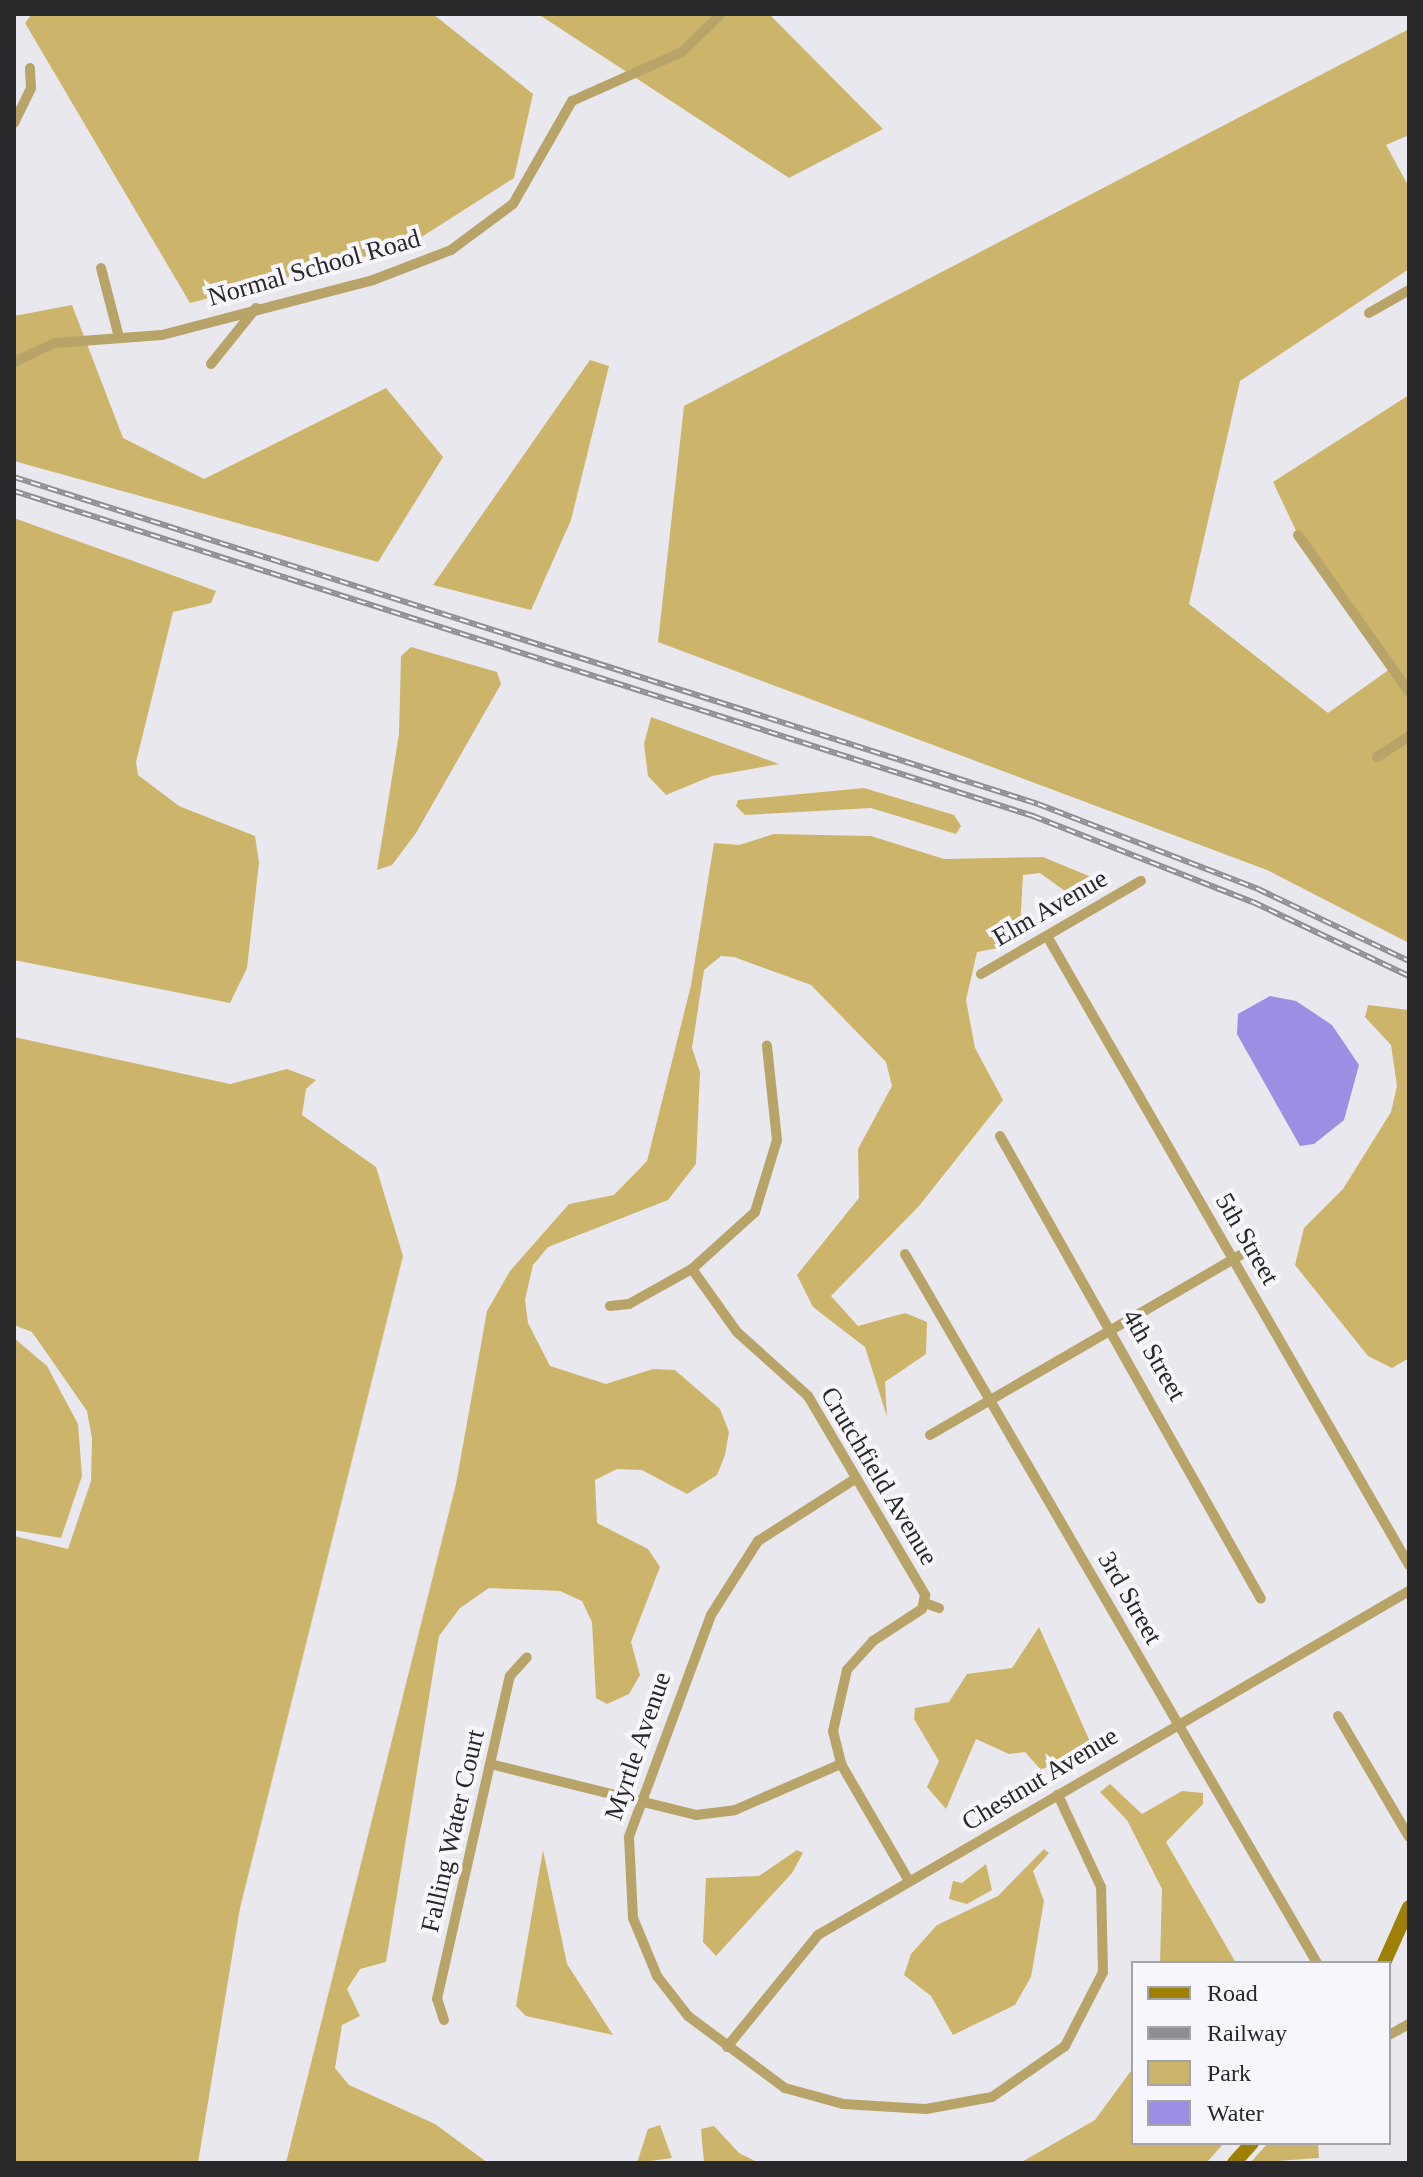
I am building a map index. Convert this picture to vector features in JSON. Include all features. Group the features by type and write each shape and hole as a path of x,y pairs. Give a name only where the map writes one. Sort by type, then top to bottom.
{"street":[{"name":"Normal School Road","path":"14,362 55,343 162,335 404,271 482,232 532,177 556,120 572,101 682,52 721,14"},
{"path":"14,123 31,88 30,68"},
{"path":"101,268 119,337"},
{"path":"1369,313 1409,290"},
{"path":"211,364 256,308"},
{"path":"1298,535 1409,692"},
{"path":"1377,757 1409,736"},
{"name":"Elm Avenue","path":"981,974 1141,881"},
{"name":"5th Street","path":"1047,936 1409,1565"},
{"path":"610,1306 629,1304 692,1269 737,1234 768,1186 777,1140 767,1046"},
{"name":"4th Street","path":"1000,1136 1113,1328 1261,1599"},
{"path":"930,1435 1256,1246"},
{"name":"3rd Street","path":"905,1254 1316,1961"},
{"name":"Crutchfield Avenue","path":"692,1269 729,1322 808,1396 925,1603 847,1670 835,1711 841,1764 909,1881"},
{"name":"Myrtle Avenue","path":"855,1479 777,1526 740,1560 637,1799 626,1862 641,1944 674,2000 727,2047 785,2088 843,2104 963,2106 1044,2066 1083,2020 1107,1947 1093,1861 1058,1795"},
{"name":"Chestnut Avenue","path":"727,2047 818,1935 1409,1591"},
{"path":"925,1603 939,1608"},
{"name":"Falling Water Court","path":"444,2020 437,1999 510,1676 527,1657"},
{"path":"1338,1716 1409,1837"},
{"path":"490,1764 637,1799 671,1811 720,1813 841,1764"},
{"path":"1385,1961 1409,1907"},
{"path":"1391,2034 1409,2024"},
{"path":"1234,2163 1250,2145"}],"green space":[{"path":"32,14 433,14 533,94 514,178 409,245 190,303 25,23"},
{"path":"538,14 769,14 883,129 789,178"},
{"path":"1409,29 1409,135 1386,145 1409,187 1409,269 1240,381 1189,604 1328,713 1390,669 1298,535 1273,482 1409,395 1409,943 1267,870 658,642 684,406"},
{"path":"72,305 123,438 204,479 386,388 443,457 378,562 14,461 14,316"},
{"path":"590,360 609,366 571,520 531,610 433,585"},
{"path":"14,518 216,591 211,603 173,612 136,762 138,775 179,806 255,836 259,863 247,968 230,1003 14,960"},
{"path":"411,647 497,672 501,684 416,833 392,865 377,870 399,734 401,656"},
{"path":"651,717 779,764 712,776 666,795 648,776 644,744"},
{"path":"864,788 954,815 961,826 956,834 871,808 745,815 736,806 738,800"},
{"path":"774,834 871,836 944,859 1043,857 1108,884 1069,894 1040,873 1023,875 1020,928 1004,947 977,952 966,1000 975,1048 1003,1100 919,1206 831,1296 858,1326 905,1313 927,1322 926,1354 885,1382 887,1417 865,1347 813,1307 797,1275 859,1198 858,1149 892,1086 886,1062 811,985 734,957 721,956 704,970 692,1048 700,1072 696,1164 668,1200 548,1247 533,1265 525,1300 528,1323 550,1366 606,1384 653,1369 675,1370 720,1409 729,1432 725,1455 717,1475 687,1494 642,1470 617,1469 595,1480 597,1523 648,1549 660,1567 631,1642 640,1675 629,1694 607,1704 596,1698 592,1622 582,1601 560,1591 489,1588 460,1608 439,1636 386,1962 360,1969 347,1989 360,2016 342,2025 335,2068 349,2085 435,2124 488,2163 286,2163 456,1484 487,1311 510,1271 569,1204 614,1195 647,1161 691,985 714,843 739,845"},
{"path":"1368,1005 1409,1010 1409,1358 1392,1368 1368,1356 1295,1265 1304,1228 1343,1189 1391,1112 1397,1086 1391,1045 1365,1017"},
{"path":"14,1037 230,1084 287,1069 316,1080 306,1089 302,1115 376,1167 403,1256 240,1908 198,2163 14,2163 14,1536 68,1549 91,1481 92,1438 87,1411 32,1332 14,1325"},
{"path":"14,1338 47,1366 78,1424 82,1476 61,1538 14,1530"},
{"path":"1039,1627 1091,1744 1041,1770 1025,1752 1009,1754 976,1739 946,1809 927,1787 939,1761 914,1719 915,1708 949,1702 967,1674 1012,1668"},
{"path":"1110,1784 1142,1814 1182,1791 1203,1793 1203,1804 1166,1842 1235,1961 1160,1961 1162,1889 1127,1820 1100,1792"},
{"path":"1044,1849 1049,1853 1033,1871 1044,1901 1031,1977 1015,2005 953,2035 931,1996 904,1975 911,1954 937,1925 998,1896"},
{"path":"543,1850 567,1964 613,2035 526,2016 516,2006"},
{"path":"797,1850 803,1853 792,1873 716,1956 703,1942 706,1878 759,1876"},
{"path":"986,1864 992,1890 967,1904 949,1899 953,1881 962,1883"},
{"path":"1131,2071 1131,2145 1222,2145 1208,2161 1020,2163 1095,2120"},
{"path":"660,2125 672,2158 637,2163 648,2129"},
{"path":"714,2126 739,2153 759,2163 704,2163 701,2129"},
{"path":"1266,2145 1318,2145 1319,2158 1250,2163"}],"water":[{"path":"1270,996 1296,1001 1332,1025 1359,1065 1344,1120 1314,1144 1300,1146 1237,1034 1238,1014"}],"railway":[{"path":"14,477 1038,804 1258,889 1409,961"},
{"path":"14,491 1033,816 1253,902 1409,976"}]}
